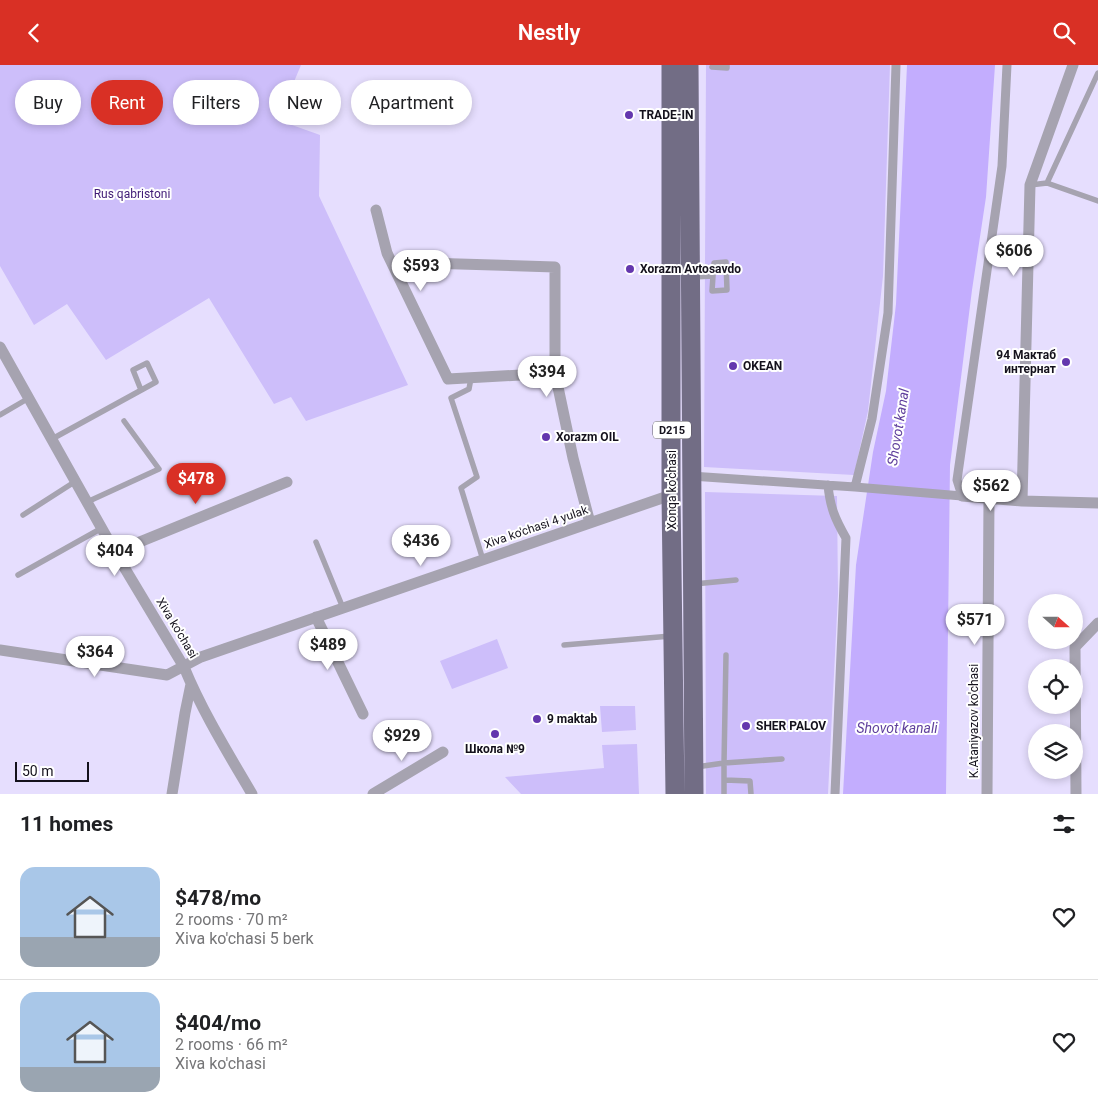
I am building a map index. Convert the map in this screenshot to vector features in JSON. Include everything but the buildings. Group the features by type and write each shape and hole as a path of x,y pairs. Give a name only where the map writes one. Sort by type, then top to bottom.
{"main road":[{"name":"Xonqa ko'chasi","path":"671,65 671,495 675,794"},
{"name":"Xonqa ko'chasi","path":"690,65 694,794"}],"street":[{"path":"855,487 872,419 888,313 896,65"},
{"path":"962,497 957,479 1002,166 1007,65"},
{"path":"1022,501 1030,185 1073,65"},
{"path":"376,210 387,253 448,379 555,373"},
{"path":"392,262 555,267 555,373 572,457 590,523"},
{"name":"Xiva ko'chasi","path":"0,347 115,552 184,667 191,685 252,794"},
{"path":"691,476 855,487 989,499 1098,503"},
{"path":"115,552 287,482"},
{"path":"828,485 829,501 833,515 846,538 835,794"},
{"name":"Xiva ko'chasi 4 yulak","path":"0,650 167,675 201,657 671,495"},
{"name":"K.Ataniyazov ko'chasi","path":"987,794 989,499"},
{"path":"316,617 363,714"},
{"path":"1076,794 1075,647 1098,623"},
{"path":"172,794 191,685"},
{"path":"373,794 444,752"}],"lane":[{"path":"713,65 712,67 727,68 727,65"},
{"path":"1047,183 1098,73"},
{"path":"1030,185 1047,183 1098,201"},
{"path":"726,262 727,290 712,291 714,276 714,263 726,262"},
{"path":"690,277 714,276"},
{"path":"52,439 156,382 147,363 133,371 141,390"},
{"path":"471,378 469,389 452,397 477,477 461,488 483,560"},
{"path":"0,415 29,398"},
{"path":"87,502 159,469 124,421"},
{"path":"23,515 76,481"},
{"path":"18,575 102,528"},
{"path":"316,542 343,608"},
{"path":"692,584 736,580"},
{"path":"564,645 673,636"},
{"path":"724,794 726,655"},
{"path":"693,767 782,759"},
{"path":"725,780 750,781 751,794"}],"green space":[{"name":"Rus qabristoni","path":"0,65 301,65 295,80 269,80 269,125 292,125 320,135 319,196 408,385 306,421 291,397 274,404 209,298 106,360 67,304 34,325 0,266"},
{"path":"706,65 890,65 883,276 868,411 854,475 704,467"},
{"path":"705,492 837,496 838,594 828,794 706,794"},
{"path":"497,639 508,668 452,689 440,661"},
{"path":"600,706 635,706 636,730 602,732"},
{"path":"637,744 639,794 521,794 505,777 604,768 602,745"}],"water":[{"name":"Shovot kanali","path":"907,65 995,65 986,197 950,465 946,794 843,794 856,565 873,452 886,391 896,304"}],"place":[{"name":"TRADE-IN","path":"629,115"},
{"name":"Xorazm Avtosavdo","path":"630,269"},
{"name":"94 Мактаб интернат","path":"1066,362"},
{"name":"OKEAN","path":"733,366"},
{"name":"Xorazm OIL","path":"546,437"},
{"name":"9 maktab","path":"537,719"},
{"name":"SHER PALOV","path":"746,726"},
{"name":"Школа №9","path":"495,734"}],"water label":[{"name":"Shovot kanal","path":"898,427"}]}
